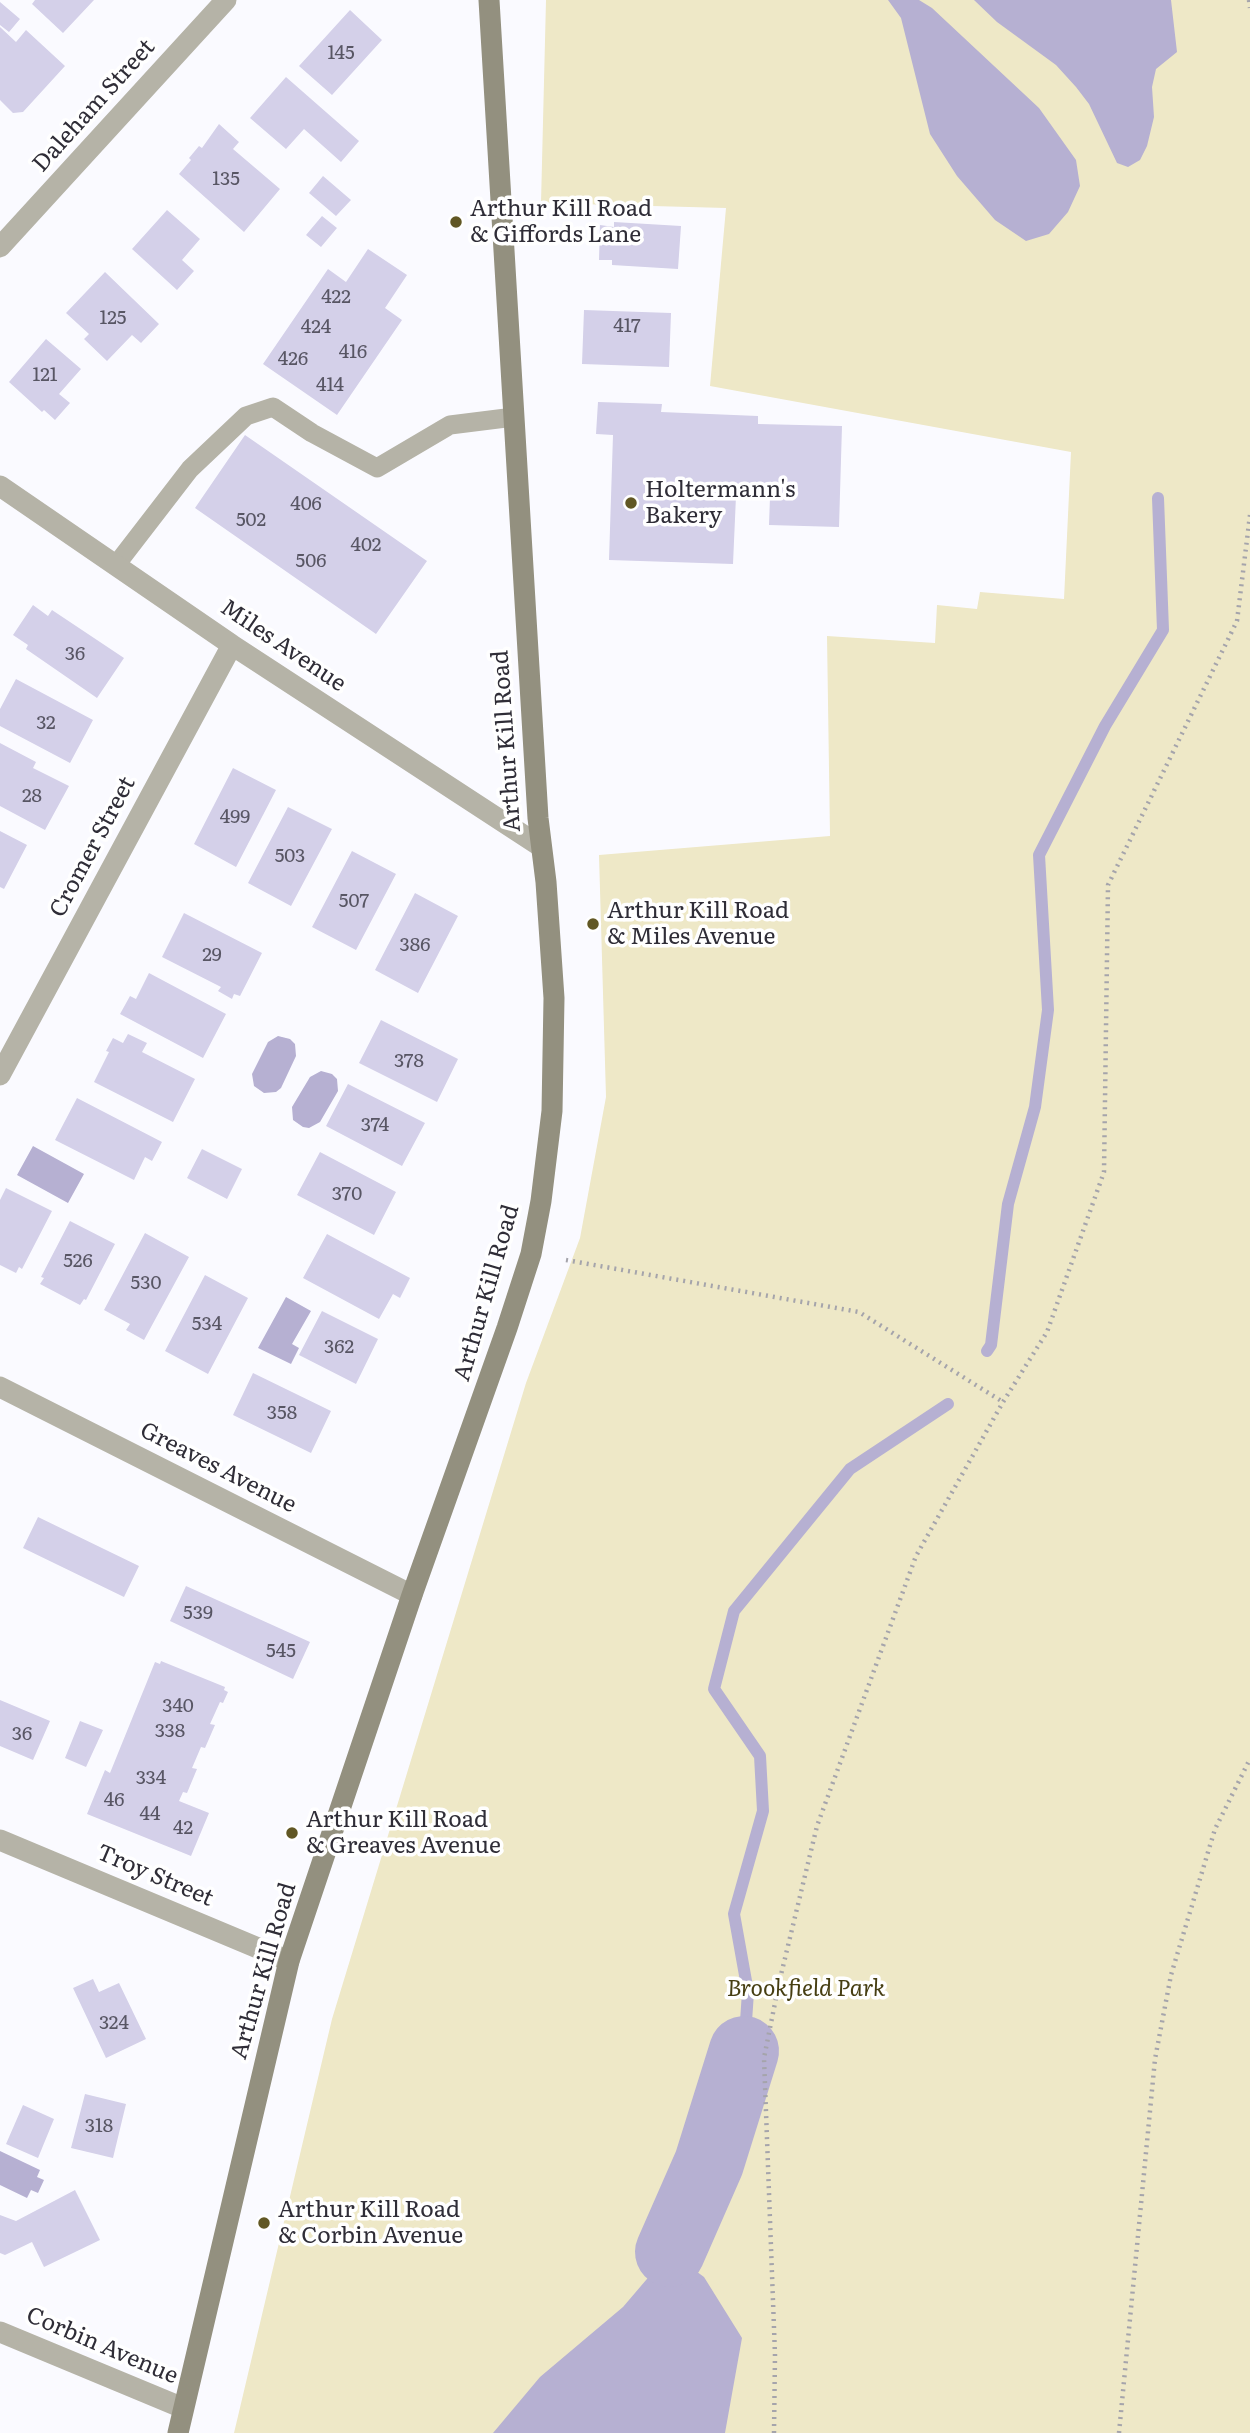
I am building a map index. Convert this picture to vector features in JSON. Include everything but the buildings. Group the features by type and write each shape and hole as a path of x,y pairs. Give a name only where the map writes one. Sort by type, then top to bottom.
{"street":[{"name":"Daleham Street","path":"0,247 226,0"},
{"name":"Arthur Kill Road","path":"178,2433 289,1961 412,1595 507,1328 531,1254 541,1201 552,1111 554,998 546,882 540,846 489,0"},
{"name":"Miles Avenue","path":"0,486 232,645 540,846"},
{"name":"Cromer Street","path":"0,1074 232,645"},
{"name":"Greaves Avenue","path":"0,1387 412,1595"},
{"name":"Troy Street","path":"0,1840 289,1961"},
{"name":"Corbin Avenue","path":"0,2332 183,2408"}],"lane":[{"path":"116,565 190,469 246,416 273,407 312,433 377,468 450,425 514,417"}],"path":[{"path":"1249,0 1250,8"},
{"path":"774,2433 775,2355 764,2058 817,1826 916,1556 1003,1402 1047,1332 1104,1172 1108,885 1237,621 1250,515"},
{"path":"566,1260 859,1312 1003,1402"},
{"path":"1119,2433 1155,2059 1169,1987 1215,1829 1250,1759"}],"green space":[{"name":"Brookfield Park","path":"546,0 1250,0 1250,2433 234,2433 332,2019 526,1383 580,1238 606,1097 599,855 830,836 827,636 935,643 937,605 977,609 980,592 1064,599 1071,452 710,386 726,208 541,203"}],"shaded area":[{"path":"888,0 919,0 932,8 1039,108 1076,160 1080,186 1068,212 1049,234 1026,241 995,220 957,176 930,134 901,18"},
{"path":"974,0 1171,0 1177,52 1156,69 1152,87 1154,117 1147,146 1140,160 1128,167 1117,163 1089,104 1076,87 1056,65 997,22"},
{"path":"278,1036 290,1039 295,1044 296,1056 281,1088 276,1092 264,1093 254,1086 252,1074 268,1042"},
{"path":"321,1071 332,1074 337,1079 338,1091 320,1122 309,1128 303,1127 293,1120 292,1107 310,1077"},
{"path":"33,1146 84,1174 68,1203 17,1175"},
{"path":"286,1297 311,1311 292,1344 299,1348 291,1364 258,1348"},
{"path":"0,2151 40,2170 37,2177 44,2180 38,2193 31,2190 27,2198 0,2185"},
{"path":"670,2252 704,2277 742,2338 725,2433 493,2433 540,2377 623,2307"}],"waterway":[{"path":"987,1351 991,1345 1008,1204 1035,1107 1048,1010 1039,855 1105,726 1163,630 1158,498"},
{"path":"744,2051 748,1992 734,1914 763,1811 760,1756 714,1689 734,1611 850,1469 948,1404"},
{"path":"670,2252 709,2163 744,2051"}],"place":[{"name":"Arthur Kill Road & Giffords Lane","path":"456,222"},
{"name":"Holtermann's Bakery","path":"631,503"},
{"name":"Arthur Kill Road & Miles Avenue","path":"593,924"},
{"name":"Arthur Kill Road & Greaves Avenue","path":"292,1833"},
{"name":"Arthur Kill Road & Corbin Avenue","path":"264,2223"}]}
